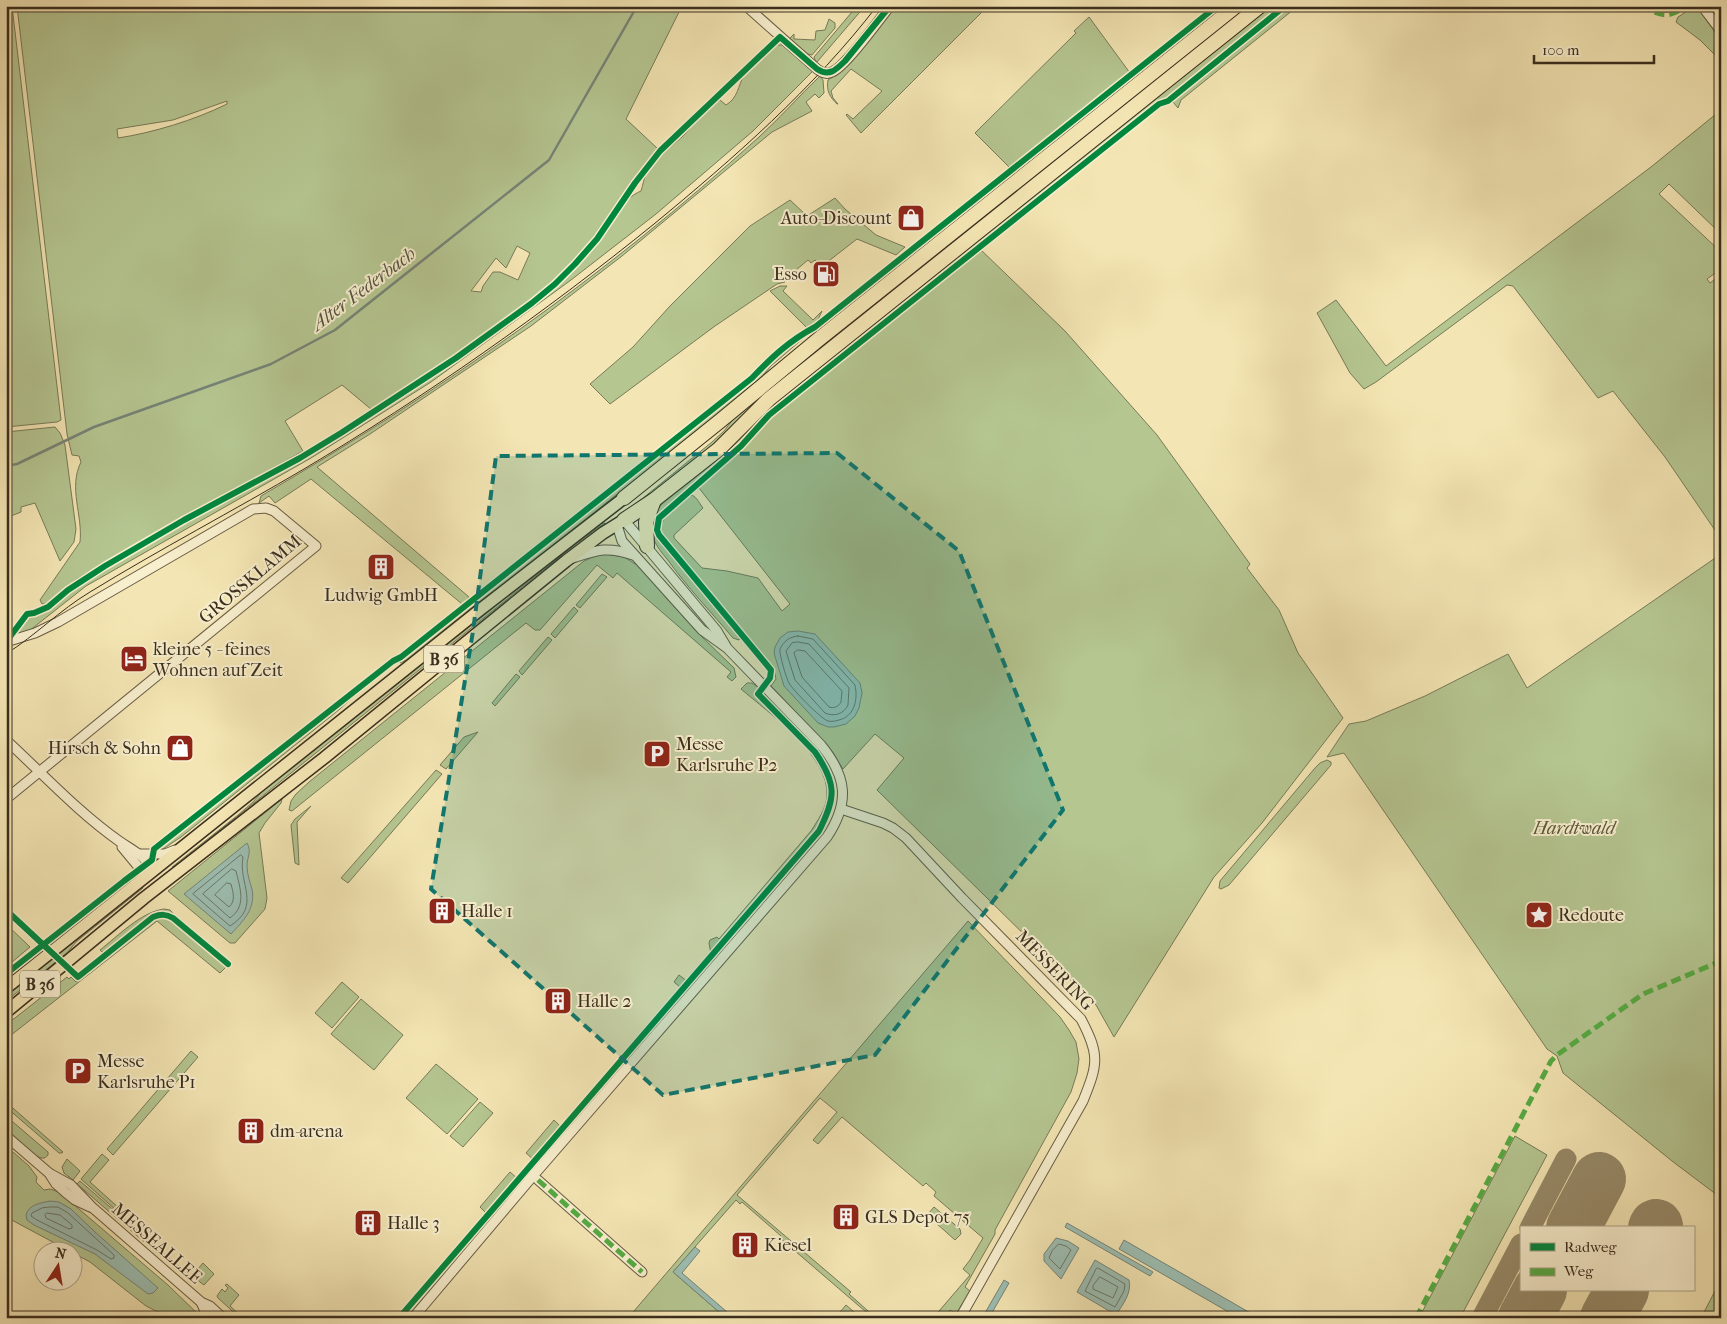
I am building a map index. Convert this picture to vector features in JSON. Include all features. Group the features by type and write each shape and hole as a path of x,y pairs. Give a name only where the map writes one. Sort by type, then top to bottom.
{"highway":[{"name":"B 36","path":"624,498 720,422 819,339 1236,6"},
{"name":"B 36","path":"619,521 654,500 719,449 769,399 1260,6"},
{"path":"647,546 646,522 654,500"}],"main road":[{"name":"B 36","path":"6,1012 144,898 153,879 165,861 481,608 624,498"},
{"path":"596,520 610,516 619,521 624,498"},
{"name":"B 36","path":"6,988 153,879 324,758 566,561 619,521"},
{"path":"153,879 158,876 165,861"}],"street":[{"path":"746,6 823,73 833,72 855,49 890,6"},
{"path":"1702,6 1721,31"},
{"name":"GROSSKLAMM","path":"6,642 36,633 58,622 253,509 266,508 281,516 316,546 40,772"},
{"path":"413,1318 533,1176 827,837 841,809 843,796 841,780 832,759 821,745 728,648 717,631 647,546 619,521"},
{"path":"619,521 622,541 702,630 728,648"},
{"path":"566,561 603,549 620,551 635,556"},
{"path":"6,740 84,813 149,862 153,879"},
{"path":"6,799 40,772"},
{"name":"MESSERING","path":"841,809 883,823 894,828 906,838 962,898 1082,1019 1092,1038 1095,1053 1094,1074 1083,1101 960,1318"},
{"path":"116,839 153,879"},
{"path":"139,854 166,854 184,846"},
{"name":"MESSEALLEE","path":"6,1136 49,1173 56,1184 75,1200 92,1208 200,1302 210,1306 223,1318"},
{"path":"538,1180 642,1272"},
{"name":"MESSEALLEE","path":"200,1302 208,1318"}],"highlighted area":[{"path":"837,453 959,551 1063,810 875,1055 663,1095 431,889 473,631 496,456"}],"green space":[{"path":"6,6 12,6 61,420 6,427"},
{"path":"17,6 682,6 626,119 658,149 630,184 576,259 550,285 452,358 372,410 342,385 285,421 303,451 77,579 49,603 42,604 40,600 80,542 76,482 81,462 79,456 72,455 67,434","holes":["227,101 227,104 215,110 187,120 159,129 118,138 117,129 173,120","517,246 530,253 518,280 500,272 493,272 481,292 471,291 496,258 506,268"]},
{"path":"857,6 865,6 817,62 814,57"},
{"path":"895,6 988,6 861,133 846,115 853,119 882,91 851,69 831,91 837,104 829,94 828,80 839,72"},
{"path":"1220,6 1228,6 988,198 967,209 947,224"},
{"path":"1243,6 1250,6 775,385 702,454 632,507 712,442 724,431 740,410"},
{"path":"1272,6 1283,6 1171,97 1156,104 768,414 743,442 661,513 656,524 656,536 741,637 739,640 733,638 683,580 656,544 652,525 654,516 662,504 727,452 765,412 784,396"},
{"path":"1287,6 1298,6 1181,100 1178,108 1173,102 1176,98"},
{"path":"1645,6 1656,6 1663,10 1665,6 1682,6 1673,11 1664,12"},
{"path":"1692,8 1698,9 1721,40 1721,61 1700,40 1676,22 1678,17"},
{"path":"1089,17 1130,73 1011,169 975,133 1076,33 1074,31"},
{"path":"829,19 835,23 835,28 812,55 789,39 794,34 794,39 815,40 816,31 825,30"},
{"path":"776,45 782,45 813,71 753,131 656,214 571,280 431,382 311,458 86,586 29,631 20,633 18,631 26,619 48,608 103,569 202,511 309,455 430,379 540,299 579,263 597,242 622,206 641,191 646,173 658,158 682,137 708,106 720,100 726,105 730,102 746,72"},
{"path":"820,76 823,80 824,93 819,98 815,94 806,102 812,111 772,132 622,256 531,326 370,434 317,467 469,597 462,604 311,479 275,503 269,496 259,503 261,496 327,457 456,374 581,284 701,188 767,130"},
{"path":"1721,110 1721,234 1669,184 1659,194 1721,252 1721,269 1707,279 1710,283 1721,275 1721,539 1665,457 1613,391 1598,398 1513,286 1507,285 1364,389 1350,373 1317,313 1336,300 1386,366 1651,167"},
{"path":"835,198 876,235 905,247 896,255 857,239 821,267 815,260 811,263 808,260 784,280 785,282 777,284 715,326 610,404 590,384 633,347 670,306 750,226 790,200 807,216"},
{"path":"980,249 1065,331 1157,435 1250,564 1247,568 1279,610 1298,653 1343,718 1262,823 1214,877 1114,1037 1096,1005 877,790 904,758 875,734 843,769 832,751 771,686 776,679 774,670 758,648 671,548 660,532 663,520 670,511 690,495 694,496 703,508 674,535 674,538 702,568 758,578 782,611 790,604 699,488 744,447 773,415"},
{"path":"780,286 787,286 783,291 813,320 822,311 816,324 808,329 770,291"},
{"path":"813,330 730,404 448,629 411,658 400,663 399,660 751,381 788,346"},
{"path":"55,427 65,445 76,529 74,542 60,561 35,503 21,507 21,512 6,518 6,432"},
{"path":"605,523 577,543 173,868 172,867 238,815 265,788 598,524"},
{"path":"605,554 624,557 637,565 699,634 734,668 736,677 732,681 727,677 731,672 617,573 613,578 597,565 540,630 535,630 526,623 292,811 289,810 291,801 296,794 309,782 584,561"},
{"name":"Hardtwald","path":"1721,554 1721,1198 1563,1073 1557,1056 1547,1049 1344,753 1327,757 1349,724 1366,721 1425,696 1508,654 1527,688"},
{"path":"602,574 607,577 580,608 576,605"},
{"path":"574,607 578,611 555,638 551,634"},
{"path":"548,637 552,640 522,675 519,671"},
{"path":"516,674 520,677 495,706 492,703"},
{"path":"747,683 752,683 758,687 757,694 816,756 829,782 830,800 826,813 811,838 711,954 710,940 717,937 719,939 811,831 819,819 827,796 825,781 819,766 796,736 741,689"},
{"path":"355,693 354,696 340,709 181,837 163,849 156,850"},
{"path":"478,732 446,769 440,765 464,737"},
{"path":"1327,760 1331,762 1331,765 1229,885 1221,889 1219,888 1220,881 1315,768"},
{"path":"436,770 442,774 348,883 341,878"},
{"path":"282,799 259,833 267,898 265,909 235,943 230,943 168,891"},
{"path":"311,806 297,822 299,865 295,863 291,825 295,819"},
{"path":"125,882 127,883 125,886 6,982 6,976"},
{"path":"142,886 143,888 76,942 67,953 6,1001 6,994"},
{"path":"170,910 176,917 165,911 155,913 105,952 100,950 138,920 155,911"},
{"path":"164,917 226,967 220,973 157,921 6,1039 6,1024 67,977 69,979 71,977 76,982 154,921"},
{"path":"968,921 1060,1017 1076,1042 1079,1059 1071,1092 965,1287 970,1291 956,1314 950,1310 945,1318 933,1318 970,1275 963,1269 983,1238 934,1196 936,1192 926,1183 923,1186 842,1117 818,1144 813,1140 837,1112 820,1098 737,1195 851,1292 849,1294 876,1318 873,1318 780,1238 781,1236 742,1202 740,1204 736,1200 673,1272 726,1318 628,1318"},
{"path":"6,924 30,947 6,967"},
{"path":"679,975 687,981 534,1160 526,1153 554,1120 560,1126 680,987 674,982"},
{"path":"342,982 359,997 332,1028 315,1013"},
{"path":"361,999 403,1035 374,1070 331,1034"},
{"path":"191,1051 198,1057 113,1155 107,1149"},
{"path":"436,1064 478,1099 447,1134 406,1098"},
{"path":"6,1102 63,1152 59,1153 6,1107"},
{"path":"480,1102 493,1113 463,1147 450,1136"},
{"path":"6,1116 48,1152 47,1157 36,1156 6,1129"},
{"path":"1515,1136 1547,1155 1460,1318 1419,1318"},
{"path":"6,1146 29,1166 37,1177 36,1182 44,1190 50,1189 59,1192 168,1285 202,1318 170,1318 146,1306 82,1258 82,1242 53,1242 8,1218 9,1211 6,1209"},
{"path":"102,1154 109,1160 90,1182 119,1208 117,1211 81,1179"},
{"path":"67,1159 80,1171 73,1180 64,1173 62,1167"},
{"path":"510,1172 518,1179 395,1318 486,1213 480,1207"},
{"path":"80,1181 191,1277 192,1283 77,1184"},
{"path":"934,1207 960,1229 961,1234 955,1240 927,1215"},
{"path":"494,1210 494,1215 489,1222 406,1318 401,1318"},
{"path":"203,1263 214,1274 204,1285 192,1276"},
{"path":"227,1284 239,1295 230,1306 243,1318 240,1318 217,1296 222,1289 225,1292 228,1288 225,1285"},
{"path":"1715,1291 1721,1294 1721,1318 1701,1318"},
{"path":"846,1305 861,1318 835,1318"}],"water":[{"path":"798,631 815,634 860,683 862,693 859,708 855,716 846,724 828,727 818,723 784,686 774,653 775,647 780,638 788,632"},
{"path":"247,843 249,852 247,869 252,889 252,903 248,914 231,934 184,894"},
{"path":"50,1201 59,1202 71,1209 158,1288 153,1293 148,1294 95,1254 82,1248 82,1242 70,1242 34,1225 27,1220 26,1215 30,1208"},
{"path":"1067,1223 1153,1272 1150,1276 1065,1227"},
{"path":"1056,1238 1068,1241 1079,1248 1061,1279 1044,1261 1044,1254"},
{"path":"1124,1240 1259,1318 1239,1318 1119,1249"},
{"path":"695,1247 700,1251 682,1273 734,1318 726,1318 673,1272"},
{"path":"1095,1260 1129,1280 1128,1294 1116,1315 1077,1292"},
{"path":"1004,1280 1009,1283 989,1318 982,1318"}],"waterway":[{"name":"Alter Federbach","path":"6,466 17,464 94,427 271,364 335,330 549,160 637,6"}],"taxiway":[{"path":"1531,1226 1566,1159"},
{"path":"1482,1318 1520,1246"}],"runway":[{"path":"1574,1226 1599,1179"},
{"path":"1525,1318 1539,1292"},
{"path":"1607,1318 1621,1292"}],"tram line":[{"path":"6,654 90,592 350,441 395,413 527,322 654,224 743,148 826,66 877,6"}],"marked path":[{"path":"1641,6 1664,15 1674,13 1686,6"},
{"path":"1416,1318 1551,1061 1643,994 1721,961"},
{"path":"538,1180 642,1272"}],"cycle path":[{"path":"6,642 27,614 48,607 68,590 105,566 184,520 300,458 341,433 456,358 532,303 555,284 597,239 635,183 660,151 780,37 817,69 829,72 835,70 845,61 890,6"},
{"path":"6,974 152,860 154,849 393,661 401,657 752,378 789,344 815,327 1217,6"},
{"path":"399,1318 819,831 829,809 832,791 822,763 815,752 758,694 770,678 771,670 659,535 657,530 659,518 741,446 769,415 1159,104 1168,101 1285,6"},
{"path":"6,910 78,977 153,917 161,915 173,918 228,964"}],"place":[{"name":"Auto-Discount","path":"911,218"},
{"name":"Esso","path":"826,274"},
{"name":"Ludwig GmbH","path":"381,567"},
{"name":"kleine 5 - feines Wohnen auf Zeit","path":"134,659"},
{"name":"Hirsch & Sohn","path":"180,748"},
{"name":"Messe Karlsruhe P2","path":"657,754"},
{"name":"Halle 1","path":"442,911"},
{"name":"Redoute","path":"1539,915"},
{"name":"Halle 2","path":"558,1001"},
{"name":"Messe Karlsruhe P1","path":"78,1071"},
{"name":"dm-arena","path":"251,1131"},
{"name":"GLS Depot 75","path":"846,1217"},
{"name":"Halle 3","path":"368,1223"},
{"name":"Kiesel","path":"745,1245"}]}
